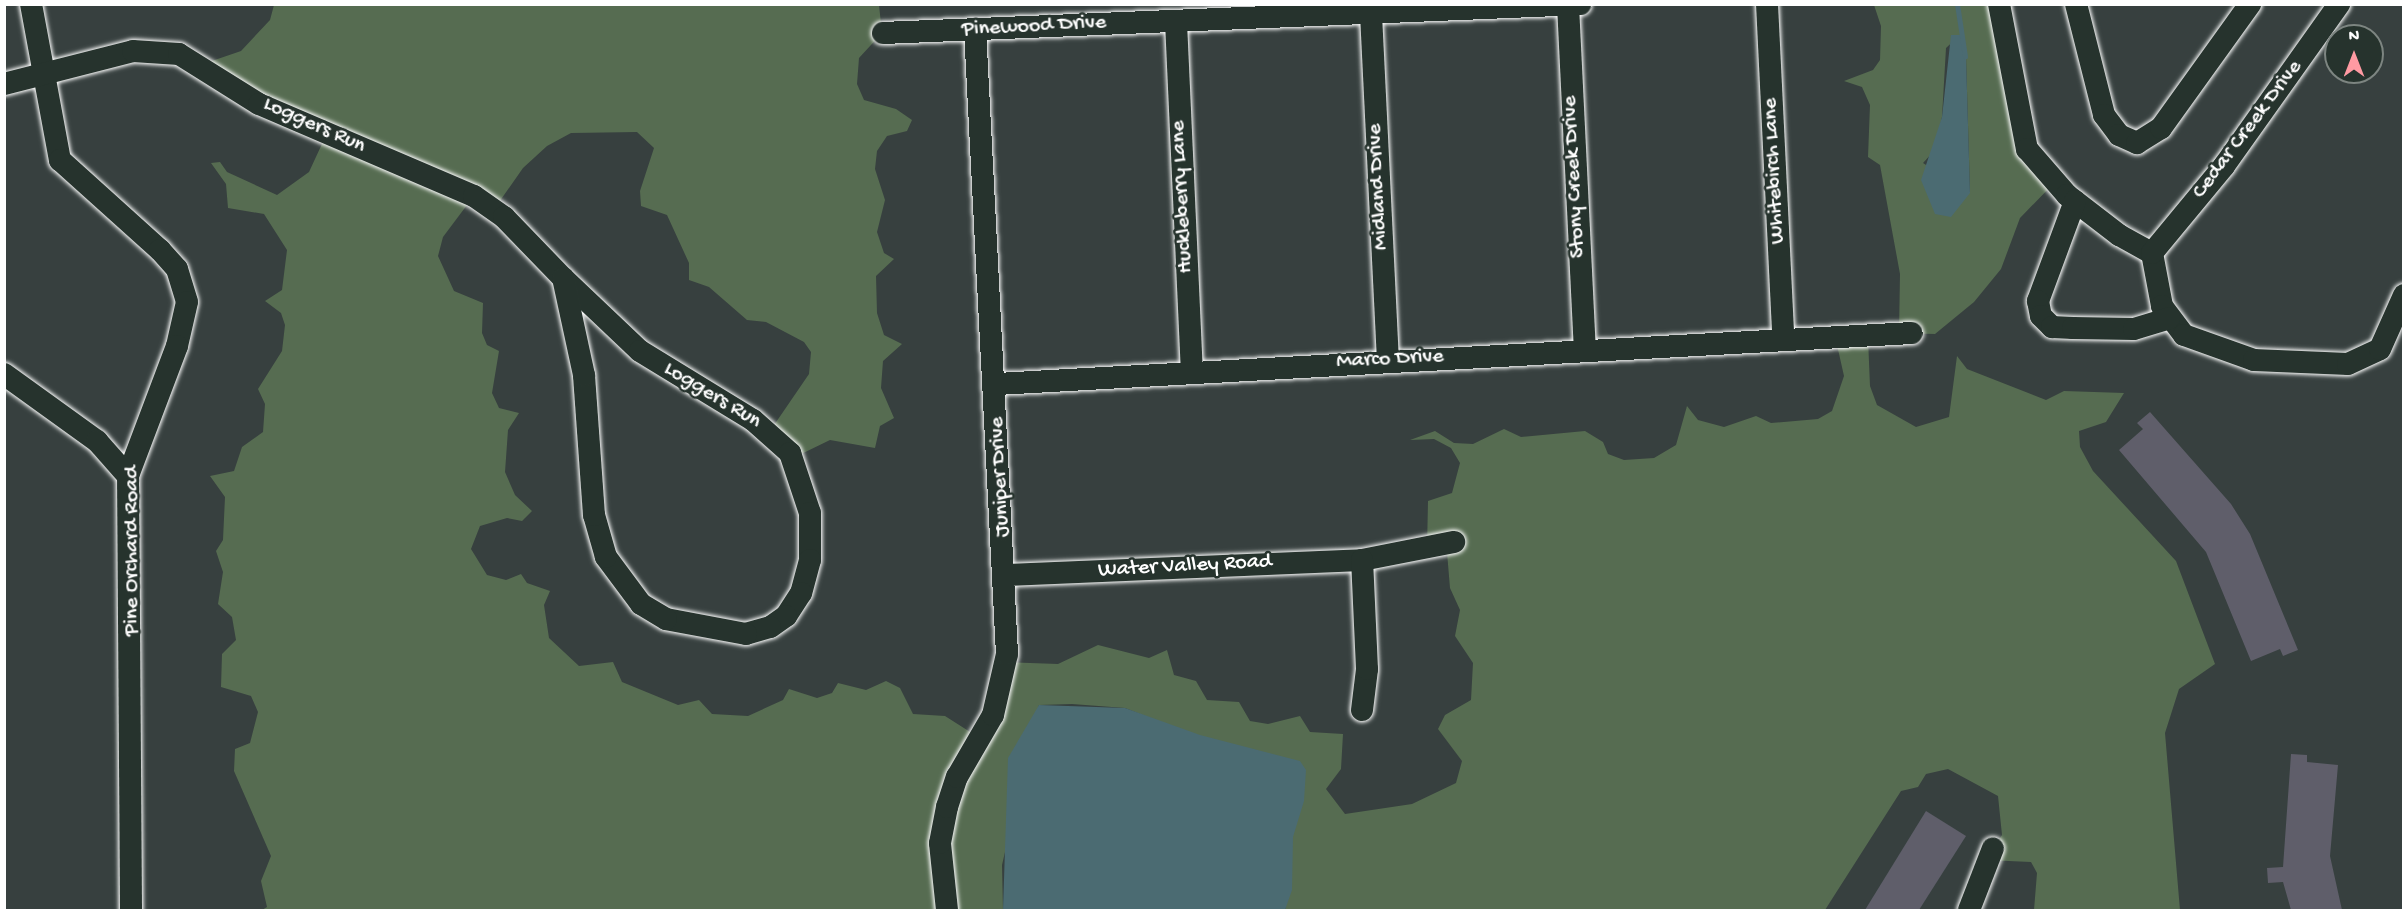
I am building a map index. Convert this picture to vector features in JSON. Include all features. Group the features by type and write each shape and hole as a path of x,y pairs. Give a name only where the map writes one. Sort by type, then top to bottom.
{"street":[{"name":"Pine Orchard Road","path":"31,4 40,72 60,160 160,250 177,270 187,302 177,346 128,476 131,910"},
{"name":"Pinewood Drive","path":"883,33 975,29 1108,14 1176,22 1580,4"},
{"name":"Whitebirch Lane","path":"1767,4 1783,337"},
{"path":"2000,4 2027,149 2075,201 2119,235 2152,253 2169,318 2184,335 2232,356 2330,366 2348,364 2380,349 2403,295"},
{"path":"2076,4 2104,115 2119,135 2137,143 2161,128 2250,4"},
{"name":"Cedar Creek Drive","path":"2152,253 2224,166 2339,4"},
{"name":"Stony Creek Drive","path":"1568,5 1585,348"},
{"name":"Midland Drive","path":"1371,14 1388,360"},
{"name":"Huckleberry Lane","path":"1176,22 1192,371"},
{"name":"Juniper Drive","path":"946,910 940,843 957,777 993,715 1002,687 1007,575 975,29"},
{"name":"Loggers Run","path":"4,84 40,72 134,51 178,54 259,104 474,196 504,217 639,351 753,420 790,453 810,513 810,560 801,593 786,616 770,627 746,634 666,619 641,604 606,557 594,515 584,375 563,278"},
{"path":"2075,201 2038,301 2041,316 2052,327 2134,329 2169,318"},
{"name":"Marco Drive","path":"997,384 1585,348 1783,337 1912,333"},
{"path":"4,374 97,441 128,476"},
{"path":"1362,710 1368,669 1362,560 1454,542"},
{"name":"Water Valley Road","path":"1007,575 1362,560"},
{"path":"1969,910 1993,848"}],"green space":[{"path":"274,5 879,5 882,33 859,58 857,84 864,100 896,109 912,120 907,131 887,136 877,151 875,169 885,200 877,232 884,253 894,259 876,276 877,313 884,335 902,344 883,361 881,388 894,418 880,426 875,448 830,440 793,458 770,431 809,374 811,352 804,342 766,322 747,320 709,287 689,280 689,263 667,215 641,206 640,191 654,148 637,132 571,133 547,146 523,168 495,208 473,197 443,237 438,256 454,291 483,303 482,333 487,345 499,351 492,393 499,408 519,413 508,430 505,472 515,495 532,511 522,521 507,518 480,526 471,549 487,575 506,580 521,574 527,583 550,591 544,605 549,638 579,666 613,662 622,682 678,705 699,700 712,714 748,716 783,700 789,689 817,698 832,693 838,683 866,690 886,681 900,688 913,714 945,716 978,737 1005,662 1058,664 1098,645 1149,658 1167,650 1174,675 1196,681 1207,700 1239,702 1250,721 1268,724 1300,716 1310,732 1343,734 1341,769 1326,789 1345,814 1412,804 1456,783 1462,761 1438,729 1445,715 1471,700 1473,663 1455,636 1460,610 1450,588 1447,552 1427,549 1428,501 1452,493 1460,463 1451,448 1434,439 1410,440 1435,431 1454,443 1473,444 1504,429 1521,437 1585,431 1603,442 1608,454 1624,460 1654,458 1676,445 1687,406 1698,420 1724,427 1756,416 1771,423 1818,419 1832,411 1844,376 1835,336 1868,338 1870,386 1877,405 1916,427 1949,417 1957,356 1967,369 2046,400 2064,391 2124,393 2106,422 2079,431 2080,447 2093,471 2176,561 2215,664 2179,689 2165,733 2180,910 2034,910 2037,873 2031,862 1986,860 2002,835 1998,796 1948,769 1926,774 1918,787 1901,791 1825,910 1285,910 1290,879 1188,733 1125,708 1072,704 1039,705 1002,865 1003,910 262,910 267,907 261,881 271,856 234,771 235,749 250,743 258,712 251,696 221,687 222,654 236,640 232,617 218,604 223,572 216,551 223,540 225,497 210,476 234,471 242,447 263,432 265,404 258,389 282,351 285,325 281,313 265,301 282,290 287,250 264,214 228,208 226,184 211,163 220,162 227,172 277,195 309,172 327,133 206,63 241,51 270,20"},
{"path":"1874,5 1998,5 2026,148 2055,182 2020,218 2001,269 1974,302 1935,334 1899,333 1900,274 1880,165 1868,157 1870,105 1862,87 1844,81 1873,70 1880,60 1881,26","holes":["1960,35 1966,57 1970,193 1923,163 1934,151 1942,117 1946,48"]}],"water":[{"path":"1951,35 1960,35 1966,57 1970,193 1951,217 1935,214 1921,180 1942,117"},
{"path":"1039,705 1125,708 1200,735 1300,761 1306,770 1304,801 1293,837 1292,890 1285,910 1003,910 1008,758"}],"building":[{"path":"2150,412 2231,504 2250,534 2298,650 2283,656 2280,649 2251,661 2206,552 2119,450 2143,429 2137,423"},
{"path":"2291,754 2307,755 2307,762 2338,765 2330,856 2342,910 2291,910 2283,882 2268,883 2267,868 2283,867"},
{"path":"1926,811 1966,836 1919,910 1865,910"}],"waterway":[{"path":"1957,4 1965,56"}]}
